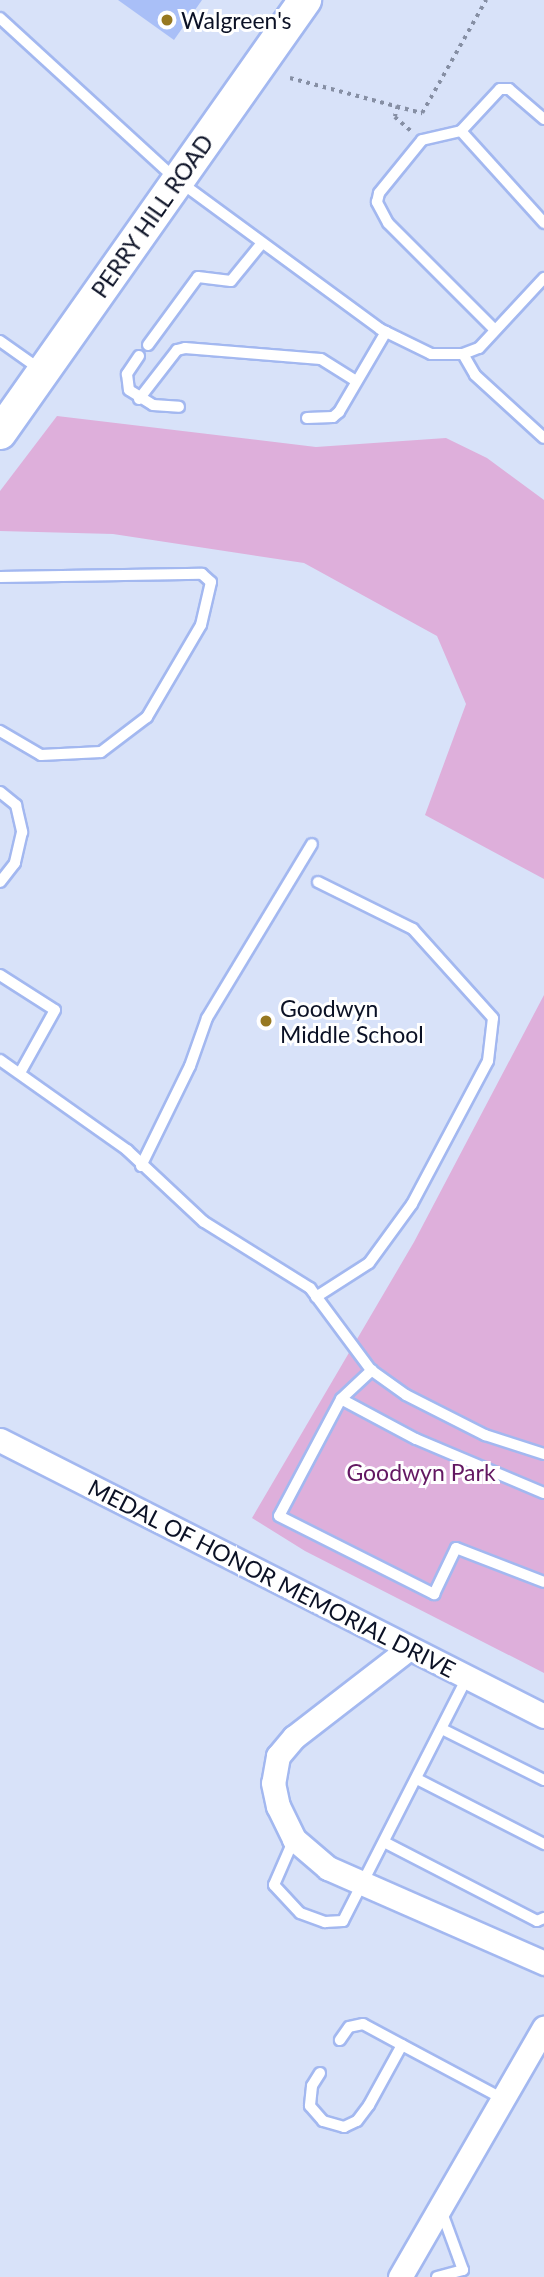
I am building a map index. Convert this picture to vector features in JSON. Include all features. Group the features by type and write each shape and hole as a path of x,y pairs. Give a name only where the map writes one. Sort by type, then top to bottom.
{"main road":[{"name":"PERRY HILL ROAD","path":"3,424 43,372 176,179 305,0"}],"street":[{"name":"MEDAL OF HONOR MEMORIAL DRIVE","path":"0,1440 544,1716"},
{"path":"408,1649 294,1737 278,1756 273,1783 294,1839 328,1868 544,1963"},
{"path":"400,2277 544,2028"}],"lane":[{"path":"0,18 176,179 386,332 430,354 463,354 479,348 544,278"},
{"path":"495,330 388,223 377,202 379,193 422,141 461,131 500,89 509,89 544,118"},
{"path":"461,131 544,223"},
{"path":"148,345 198,278 231,281 262,243"},
{"path":"307,418 332,417 386,332"},
{"path":"0,341 43,372"},
{"path":"139,399 177,349 185,348 321,359 356,381"},
{"path":"463,354 475,375 544,438"},
{"path":"139,356 125,382 139,399 178,407"},
{"path":"0,577 202,574 211,582 201,625 147,717 101,752 41,755 0,732"},
{"path":"0,792 16,805 22,832 15,863 0,882"},
{"path":"141,1166 190,1066 206,1017 312,844"},
{"path":"316,1297 347,1282 369,1263 412,1203 488,1061 493,1018 413,929 317,882"},
{"path":"0,975 55,1010 20,1073"},
{"path":"0,1059 83,1115 204,1222 310,1288 372,1370 406,1395 485,1434 544,1454"},
{"path":"372,1370 341,1399 279,1516 434,1594 456,1548 544,1582"},
{"path":"341,1399 416,1439 544,1493"},
{"path":"294,1839 274,1885 300,1913 326,1922 343,1921 366,1885 467,1678"},
{"path":"442,1729 544,1780"},
{"path":"417,1779 544,1844"},
{"path":"386,1843 537,1921 544,1918"},
{"path":"340,2040 349,2027 363,2024 503,2099"},
{"path":"320,2073 312,2086 310,2106 323,2121 344,2127 357,2121 369,2105 402,2045"},
{"path":"440,2207 463,2270 474,2277"},
{"path":"437,2277 463,2270"}],"path":[{"path":"290,78 422,113 486,0"},
{"path":"398,106 395,117 422,141"}],"green space":[{"path":"57,416 316,447 446,438 487,458 544,500 544,879 425,815 466,704 437,636 304,563 113,534 0,531 0,491"},
{"name":"Goodwyn Park","path":"544,995 544,1673 305,1551 252,1518 414,1242"}],"building":[{"name":"Walgreen's","path":"118,0 202,0 174,40"}],"place":[{"name":"Walgreen's","path":"167,20"},
{"name":"Goodwyn Middle School","path":"266,1021"}]}
